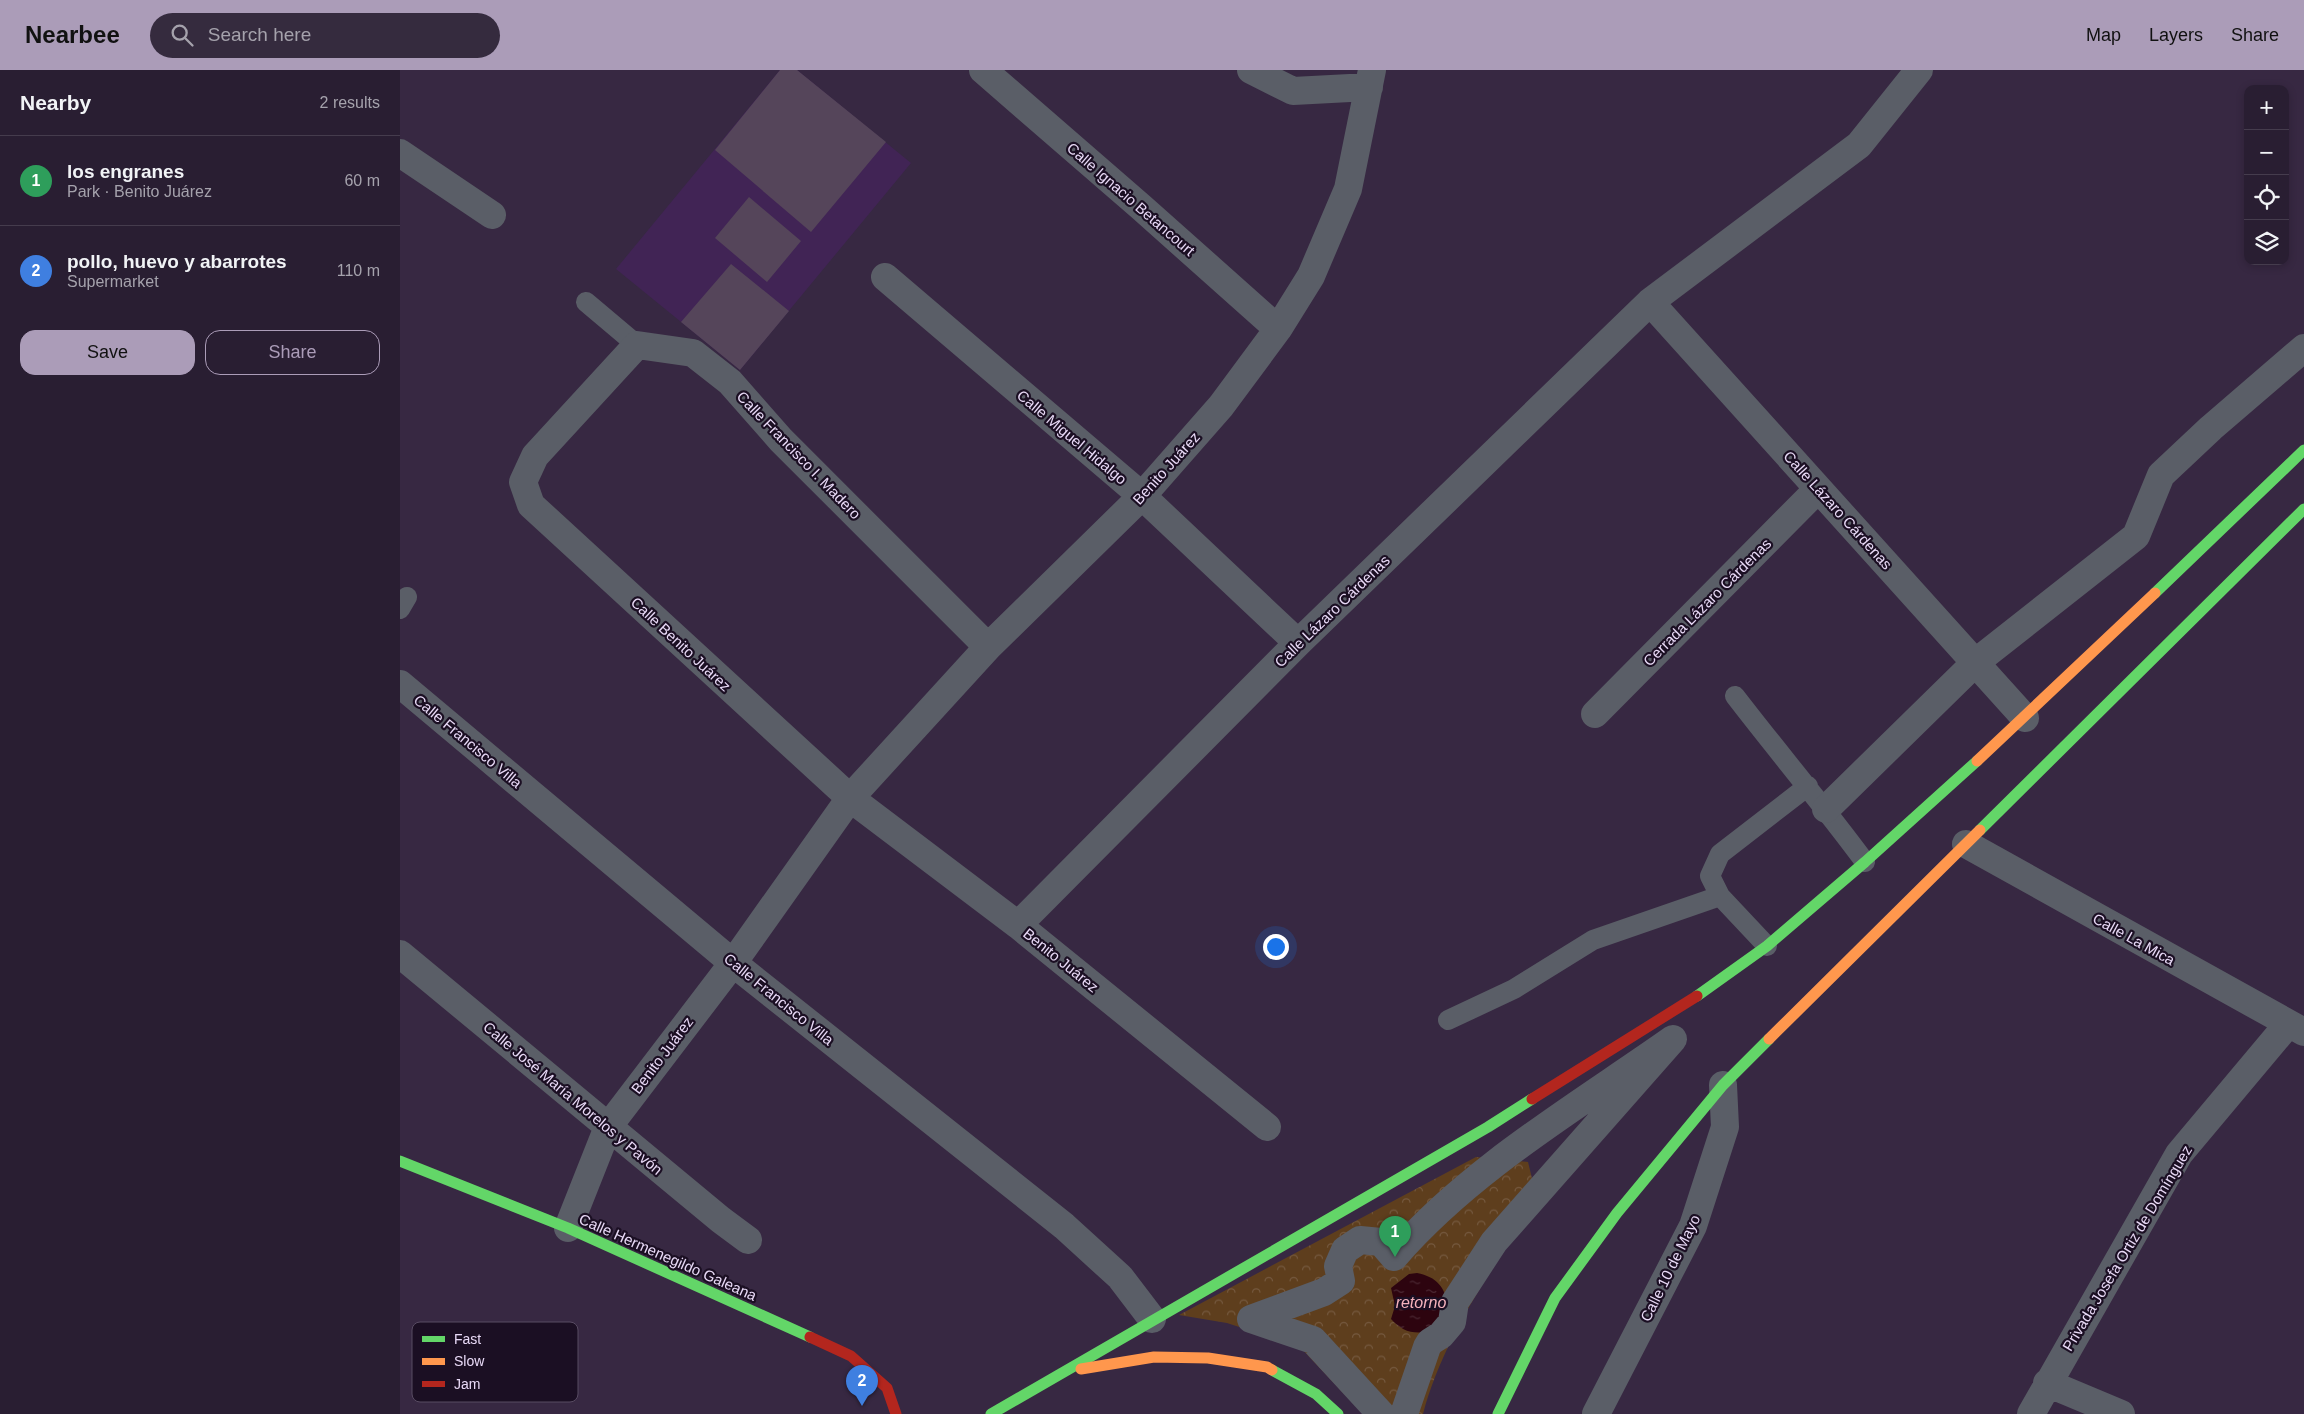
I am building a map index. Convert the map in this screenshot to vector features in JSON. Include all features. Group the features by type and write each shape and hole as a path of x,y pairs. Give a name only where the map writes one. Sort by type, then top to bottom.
{"main road":[{"path":"990,1414 1066,1372 1152,1319 1488,1127 1718,983 1767,946 1865,862 2025,718 2304,450"},
{"path":"1498,1414 1555,1298 1617,1213 1723,1085 2304,510"},
{"name":"Calle Hermenegildo Galeana","path":"400,1161 568,1228 851,1356 888,1388 896,1414"},
{"path":"1066,1372 1154,1357 1208,1358 1267,1367 1316,1394 1338,1414"}],"street":[{"name":"Calle Ignacio Betancourt","path":"983,70 1278,329"},
{"path":"1251,70 1293,91 1370,79"},
{"name":"Calle Lázaro Cárdenas","path":"1018,925 1298,643 1650,302 1859,145 1919,70"},
{"name":"Benito Juárez","path":"568,1228 608,1127 733,963 850,798 988,647 1142,496 1221,406 1278,329 1310,276 1348,189 1370,79"},
{"path":"400,153 492,215"},
{"name":"Calle Miguel Hidalgo","path":"884,277 1142,496 1298,643"},
{"name":"Calle Lázaro Cárdenas","path":"1650,302 2025,718"},
{"name":"Calle Benito Juárez","path":"637,345 535,456 523,482 531,505 850,798"},
{"name":"Calle Francisco I. Madero","path":"637,345 693,353 730,382 781,440 988,647"},
{"path":"1826,809 1976,662 2136,536 2161,475 2211,428 2304,348"},
{"name":"Cerrada Lázaro Cárdenas","path":"1595,714 1818,489"},
{"name":"Calle Francisco Villa","path":"400,684 733,963 1064,1226 1120,1277 1152,1319"},
{"name":"Benito Juárez","path":"850,798 1018,925 1267,1128"},
{"name":"Calle La Mica","path":"1966,844 2296,1028"},
{"name":"Calle José María Morelos y Pavón","path":"400,954 721,1220 748,1240"},
{"name":"Privada Josefa Ortiz de Domínguez","path":"2031,1414 2179,1154 2296,1028"},
{"path":"1381,1414 1313,1340 1251,1319 1324,1292 1341,1281 1338,1266 1345,1250 1360,1240 1381,1242 1394,1257 1413,1235 1477,1176 1672,1039 1494,1242 1455,1302 1452,1322 1427,1347 1404,1414"},
{"name":"Calle 10 de Mayo","path":"1596,1414 1693,1226 1725,1127 1723,1085"},
{"path":"2047,1383 2121,1414"}],"lane":[{"path":"586,302 637,345"},
{"path":"1735,696 1788,764 1808,786 1865,862"},
{"path":"1767,946 1720,896 1710,876 1720,854 1808,786"},
{"path":"1448,1020 1514,989 1593,940 1720,896"}],"shaded area":[{"path":"780,70 797,70 911,163 740,370 616,269"}],"green space":[{"path":"1476,1157 1528,1162 1537,1199 1457,1329 1432,1385 1423,1414 1363,1414 1300,1347 1227,1323 1179,1315"}],"water":[{"name":"retorno","path":"1417,1273 1430,1277 1439,1284 1445,1293 1448,1306 1426,1332 1406,1330 1398,1326 1391,1319 1395,1306 1391,1288 1409,1274"}],"building":[{"path":"780,70 797,70 886,142 811,232 715,150"},
{"path":"749,197 801,241 767,282 715,238"},
{"path":"731,264 789,311 740,370 681,322"}],"traffic: fast":[{"path":"2155,593 2304,450"},
{"path":"1980,830 2304,509"},
{"path":"1697,996 1767,946 1865,862 1977,761"},
{"path":"1498,1414 1555,1298 1617,1213 1723,1085 1769,1039"},
{"path":"991,1414 1488,1127 1532,1099"},
{"path":"400,1161 568,1228 810,1337"},
{"path":"1272,1370 1316,1394 1338,1414"}],"traffic: slow":[{"path":"1977,761 2155,593"},
{"path":"1769,1039 1980,830"},
{"path":"1081,1369 1154,1357 1208,1358 1267,1367 1272,1370"}],"traffic: jam":[{"path":"1532,1099 1697,996"},
{"path":"810,1337 851,1356 887,1388 896,1414"}],"place":[{"name":"los engranes","path":"1395,1257"},
{"name":"pollo, huevo y abarrotes","path":"862,1406"}]}
